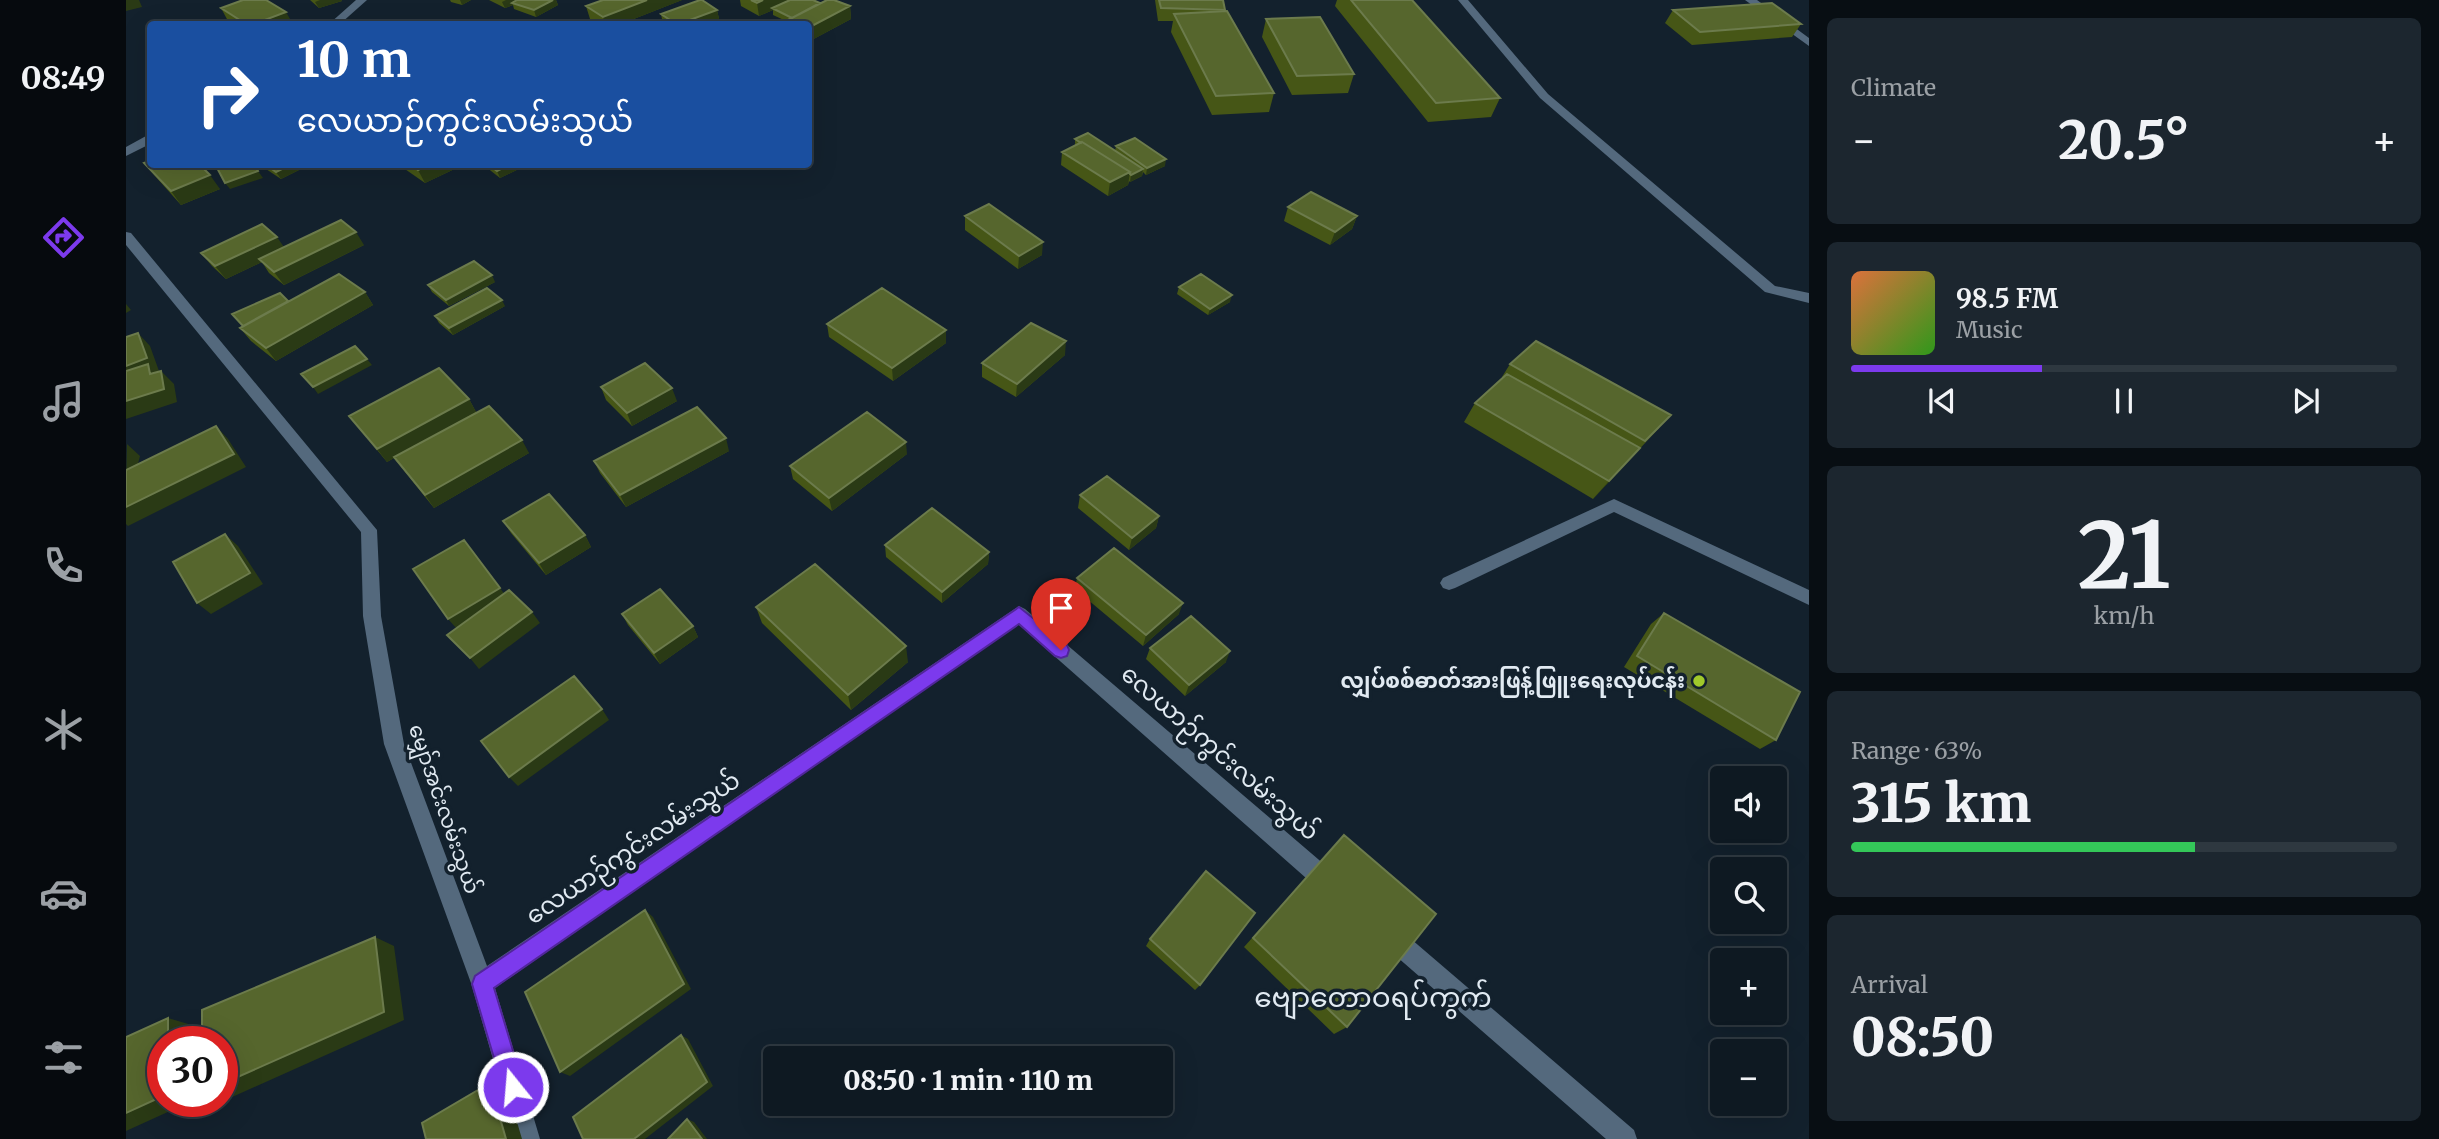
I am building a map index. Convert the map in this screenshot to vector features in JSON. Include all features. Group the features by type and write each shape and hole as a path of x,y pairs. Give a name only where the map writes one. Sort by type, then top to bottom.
{"street":[{"path":"338,21 362,0"},
{"path":"1463,0 1544,96 1770,289 1809,298"},
{"path":"1750,0 1809,43"},
{"path":"126,152 147,141"},
{"name":"မျှော်အင်းလမ်းသွယ်","path":"126,236 369,530 372,617 394,744 482,984 528,1139"},
{"path":"1449,583 1614,505 1809,598"},
{"name":"လေယာဉ်ကွင်းလမ်းသွယ်","path":"482,984 1019,614 1343,895"},
{"path":"1374,922 1625,1139"}],"building":[{"path":"243,0 266,0 286,12 262,21 241,21 221,8"},
{"path":"517,0 553,0 534,10 512,3"},
{"path":"603,0 647,0 603,17 586,6"},
{"path":"700,0 717,10 687,21 672,21 661,14"},
{"path":"790,0 813,0 820,3 792,18 772,8"},
{"path":"827,0 850,6 812,26 812,21 786,21"},
{"path":"1159,0 1223,0 1225,10 1161,8"},
{"path":"1351,0 1412,0 1500,98 1436,103"},
{"path":"1772,3 1801,24 1700,32 1673,10"},
{"path":"1227,11 1274,93 1216,96 1174,14"},
{"path":"1320,17 1354,74 1297,76 1266,19"},
{"path":"1088,133 1143,169 1131,175 1075,139"},
{"path":"1135,138 1166,159 1147,168 1116,146"},
{"path":"1082,142 1130,172 1110,182 1062,152"},
{"path":"149,168 203,168 210,175 171,191"},
{"path":"217,168 256,168 258,171 225,183"},
{"path":"1311,192 1357,216 1335,232 1288,207"},
{"path":"989,204 1043,242 1019,256 965,216"},
{"path":"341,220 356,232 274,272 259,259"},
{"path":"262,224 277,237 215,266 201,253"},
{"path":"474,261 492,275 446,300 428,285"},
{"path":"339,274 365,292 266,348 240,328"},
{"path":"1201,274 1232,295 1210,309 1179,287"},
{"path":"487,288 502,300 449,328 435,316"},
{"path":"882,288 946,330 892,368 827,324"},
{"path":"280,293 288,301 243,326 232,314"},
{"path":"1031,323 1066,341 1017,384 982,363"},
{"path":"138,333 147,358 126,366 126,337"},
{"path":"1536,341 1671,415 1645,441 1510,364"},
{"path":"355,346 367,359 313,387 301,374"},
{"path":"645,363 672,388 627,413 601,387"},
{"path":"148,364 150,374 161,371 164,389 126,401 126,371"},
{"path":"439,368 469,399 377,449 349,416"},
{"path":"1507,374 1640,448 1609,481 1475,403"},
{"path":"489,406 522,440 425,495 394,457"},
{"path":"697,407 726,438 620,495 594,461"},
{"path":"867,412 906,442 829,498 790,466"},
{"path":"216,426 234,454 126,507 126,470"},
{"path":"1107,476 1159,516 1132,538 1080,495"},
{"path":"549,494 585,535 539,563 503,521"},
{"path":"932,508 989,552 942,592 885,545"},
{"path":"225,534 250,573 197,603 173,562"},
{"path":"464,540 500,588 448,619 413,569"},
{"path":"1114,548 1183,603 1146,635 1077,578"},
{"path":"815,564 906,646 848,695 756,607"},
{"path":"660,589 693,626 654,653 622,614"},
{"path":"509,590 532,612 470,658 447,635"},
{"path":"1664,613 1800,692 1776,740 1637,656"},
{"path":"1191,616 1230,651 1189,685 1150,648"},
{"path":"574,676 602,709 509,777 481,741"},
{"path":"1344,835 1436,914 1347,1027 1253,938"},
{"path":"1206,871 1255,913 1200,985 1150,939"},
{"path":"645,910 684,984 560,1072 525,992"},
{"path":"375,937 384,1012 238,1077 238,1026 202,1026 202,1010"},
{"path":"168,1018 168,1026 150,1026"},
{"path":"147,1028 147,1103 126,1113 126,1037"},
{"path":"681,1035 707,1082 634,1139 583,1139 573,1117"},
{"path":"490,1083 506,1139 426,1139 422,1123"},
{"path":"687,1119 702,1139 668,1139"}],"place":[{"name":"လျှပ်စစ်ဓာတ်အားဖြန့်ဖြူးရေးလုပ်ငန်း","path":"1699,681"}],"district":[{"name":"ဗျောတောဝရပ်ကွက်","path":"1373,997"}],"route":[{"path":"513,1087 482,984 1019,614 1061,650"}]}
